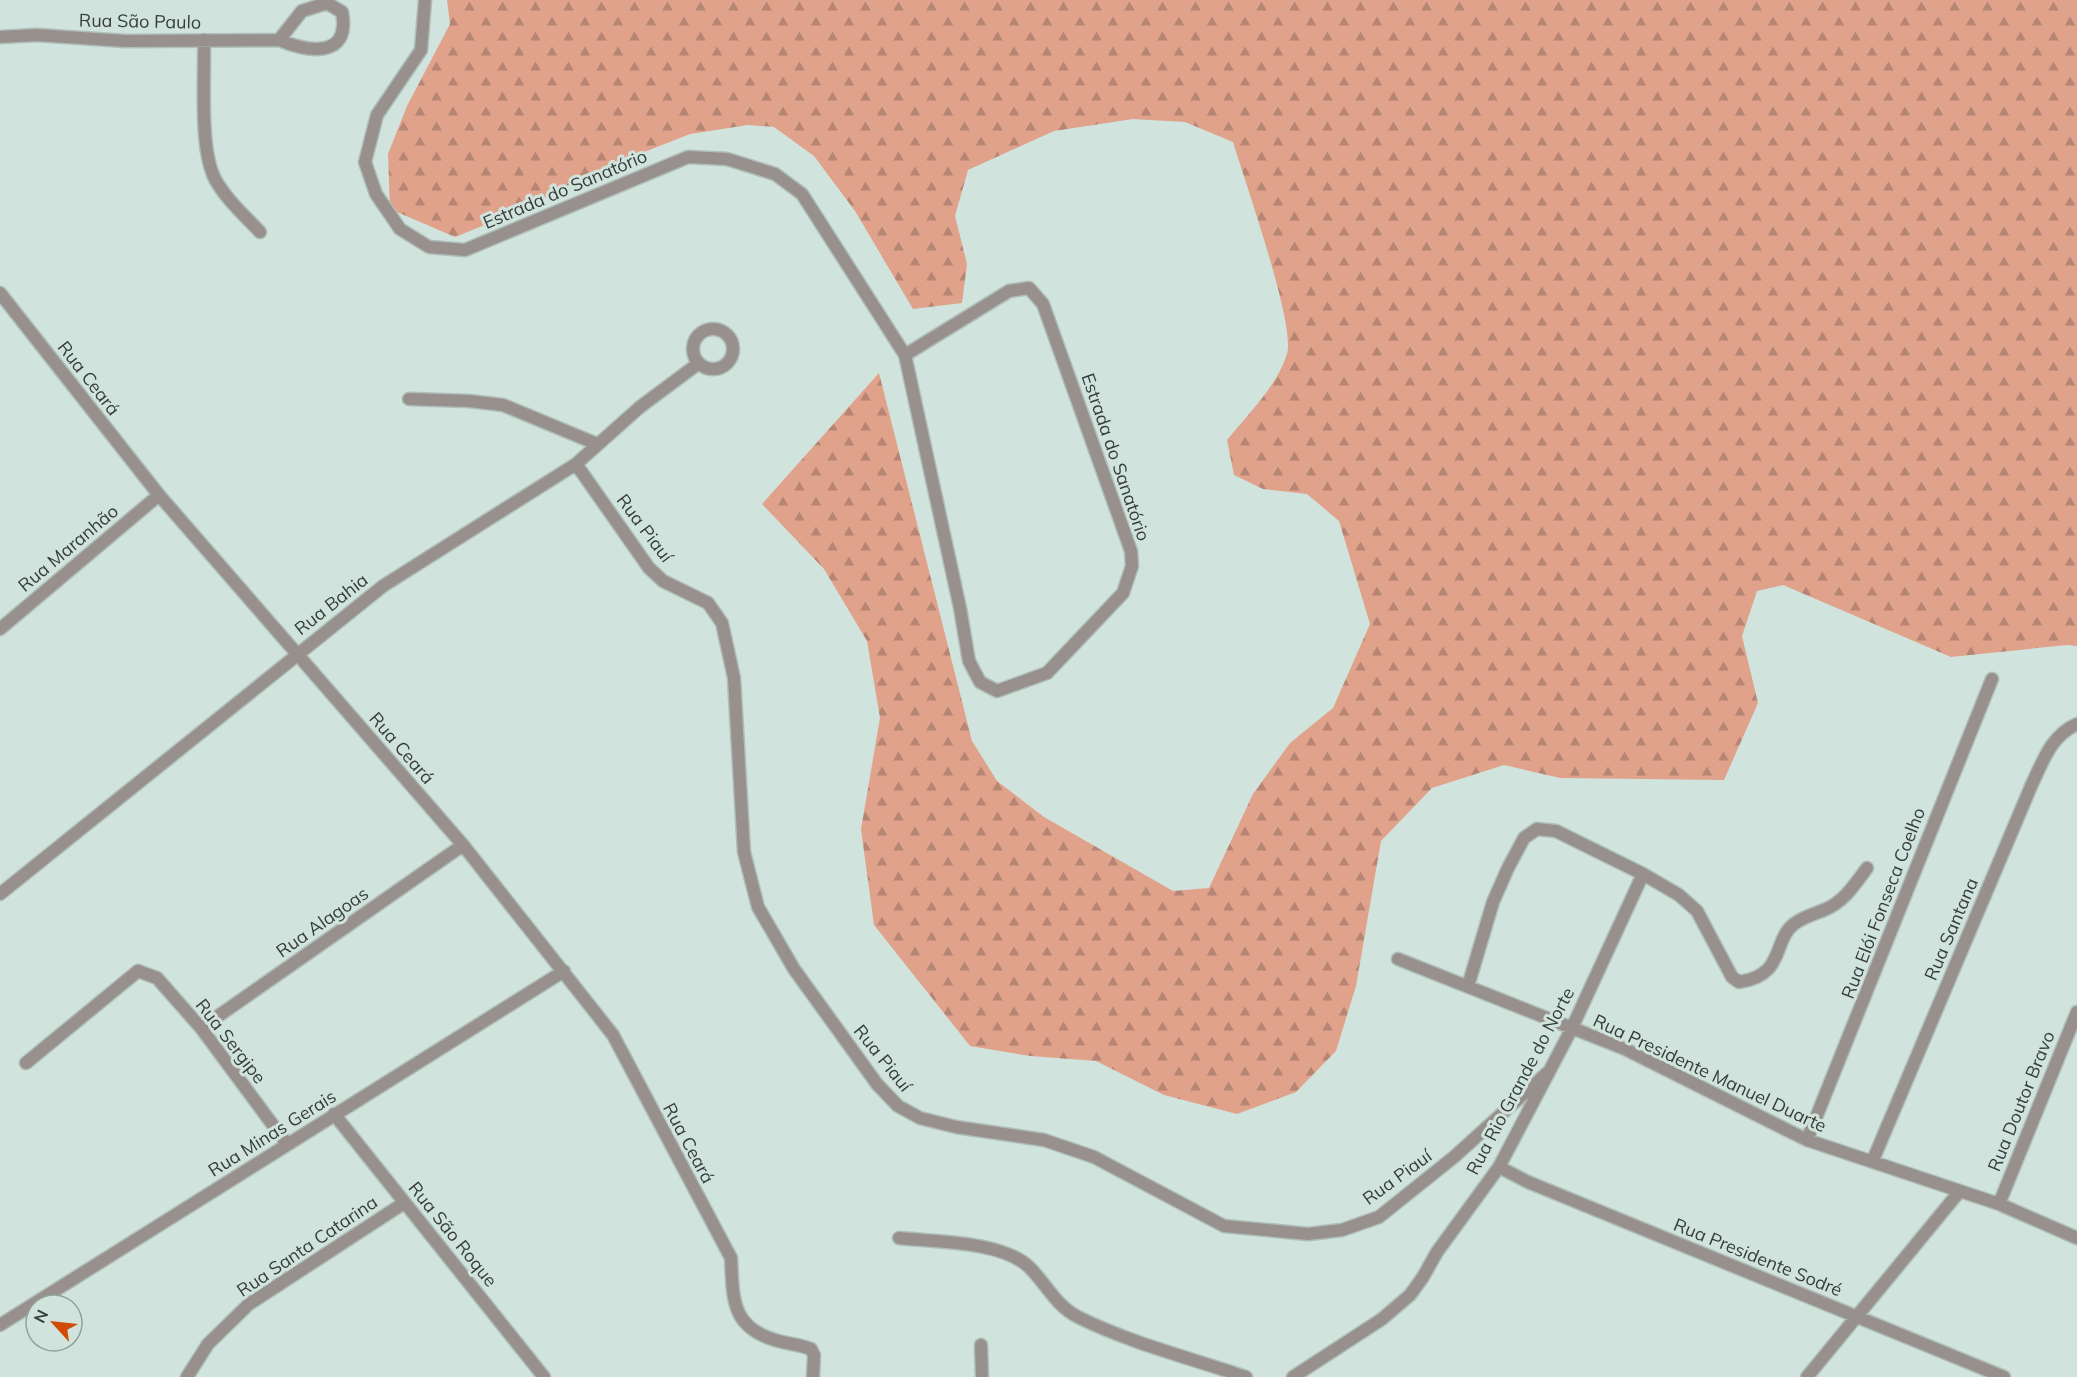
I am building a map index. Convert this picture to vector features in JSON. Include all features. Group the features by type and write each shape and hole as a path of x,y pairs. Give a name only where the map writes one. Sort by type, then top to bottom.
{"street":[{"name":"Estrada do Sanatório","path":"425,0 421,50 377,115 365,162 376,194 400,229 429,247 465,250 688,157 727,159 775,174 802,195 905,355 960,608 969,661 980,682 997,691 1047,673 1123,593 1132,566 1131,551 1043,304 1029,288 1009,291 905,355"},
{"name":"Rua São Paulo","path":"0,37 37,35 125,41 279,40 305,49 320,50 331,47 344,30 342,12 327,3 302,11 279,40"},
{"path":"204,40 205,125 209,163 215,179 260,232"},
{"name":"Rua Ceará","path":"0,293 159,495 463,846 613,1035 731,1258 736,1310 746,1326 760,1335 811,1350 814,1355 813,1377"},
{"name":"Rua Bahia","path":"0,894 295,654 383,586 576,464 640,406 699,363"},
{"path":"409,399 469,400 503,405 597,444"},
{"name":"Rua Piauí","path":"576,464 649,568 663,581 708,603 722,623 734,678 744,852 758,906 794,969 877,1084 898,1106 920,1118 956,1127 1044,1140 1094,1157 1224,1226 1308,1234 1342,1230 1379,1217 1454,1157 1547,1073"},
{"name":"Rua Maranhão","path":"0,629 159,495"},
{"name":"Rua Elói Fonseca Coelho","path":"1807,1140 1992,679"},
{"name":"Rua Santana","path":"1874,1160 2032,784 2052,742 2062,731 2077,724"},
{"path":"1468,986 1493,902 1508,867 1524,838 1537,829 1556,831 1643,874 1679,895 1697,911 1732,977 1739,982 1768,969 1774,962 1792,925 1827,909 1848,894 1867,868"},
{"name":"Rua Alagoas","path":"201,1028 463,846"},
{"name":"Rua Rio Grande do Norte","path":"1293,1377 1382,1319 1410,1295 1423,1278 1437,1252 1499,1167 1571,1030 1643,874"},
{"name":"Rua Presidente Manuel Duarte","path":"1398,959 1571,1030 1625,1049 1807,1140 1874,1160 1959,1192 1999,1204 2077,1238"},
{"name":"Rua Sergipe","path":"26,1063 138,971 147,972 157,978 201,1028 287,1144"},
{"name":"Rua Minas Gerais","path":"0,1325 564,971"},
{"name":"Rua Doutor Bravo","path":"1999,1204 2077,1012"},
{"name":"Rua São Roque","path":"334,1114 544,1377"},
{"name":"Rua Presidente Sodré","path":"1499,1167 1528,1182 2004,1377"},
{"path":"1807,1377 1959,1192"},
{"name":"Rua Santa Catarina","path":"187,1377 208,1344 249,1304 404,1203"},
{"path":"899,1238 995,1250 1015,1256 1030,1268 1056,1301 1075,1316 1105,1329 1246,1377"},
{"path":"981,1345 982,1377"}],"green space":[{"path":"447,0 2077,0 2077,646 2067,645 1951,657 1783,585 1757,591 1742,636 1758,703 1724,780 1560,778 1504,765 1432,788 1381,841 1356,986 1336,1051 1296,1092 1237,1114 1164,1095 1096,1061 1030,1056 970,1046 874,925 861,829 880,718 867,641 824,569 762,504 879,373 972,741 997,781 1044,817 1173,891 1209,888 1253,794 1290,743 1333,708 1370,624 1339,521 1307,494 1263,489 1234,475 1227,440 1276,377 1287,354 1288,338 1277,284 1233,142 1185,122 1133,119 1054,131 968,170 955,216 967,264 962,303 913,309 855,211 814,156 774,127 748,125 690,134 596,171 519,211 455,237 390,209 388,154 407,106 450,24"}]}
